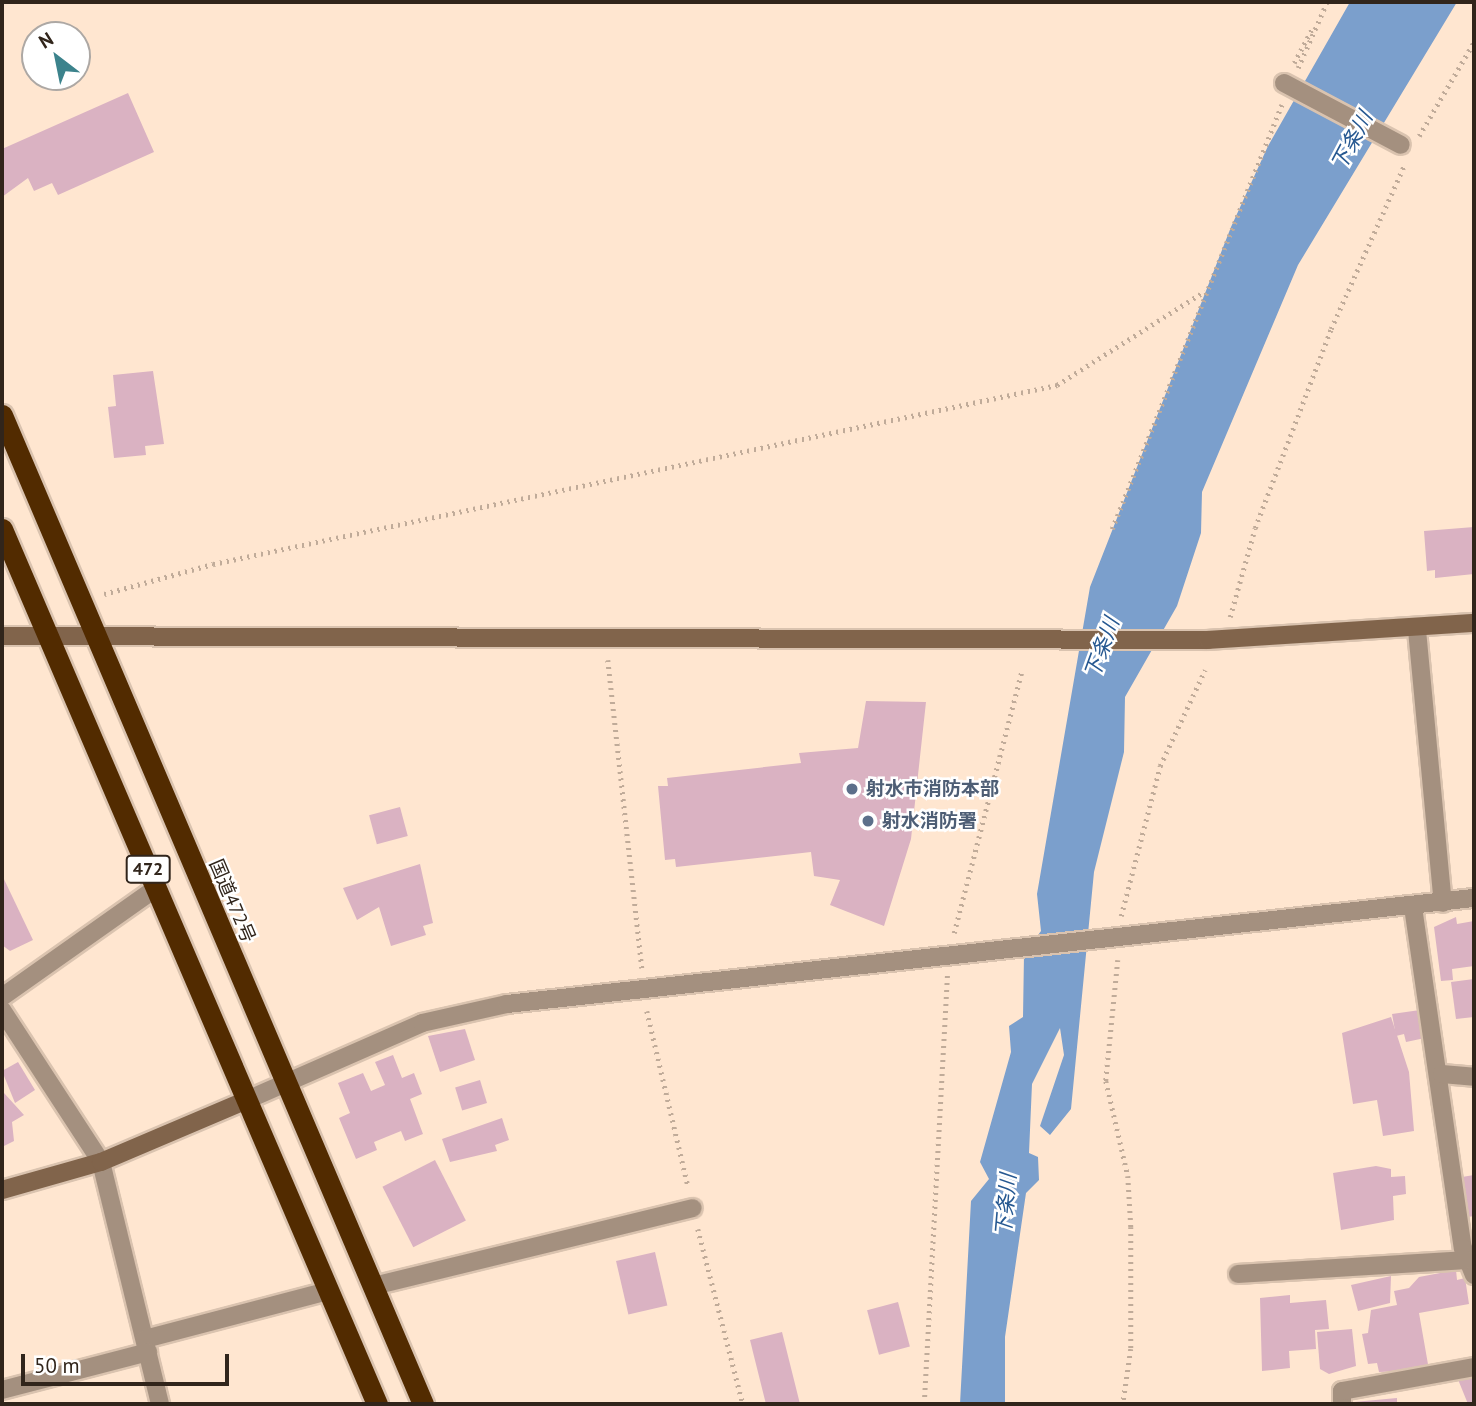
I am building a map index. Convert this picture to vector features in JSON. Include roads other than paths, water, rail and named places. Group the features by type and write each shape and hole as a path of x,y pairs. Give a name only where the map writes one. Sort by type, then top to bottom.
{"highway":[{"name":"国道472号","path":"2,415 101,641 423,1404"},
{"name":"472","path":"2,529 377,1404"}],"street":[{"path":"1288,84 1407,147"},
{"path":"2,636 101,641 1047,636 1208,640 1418,630 1474,623"},
{"path":"1418,630 1443,903"},
{"path":"2,997 156,888"},
{"path":"2,1190 101,1162 422,1023 507,1004 955,959 1116,934 1413,907 1474,898"},
{"path":"1238,1274 1471,1268 1442,1074 1413,907"},
{"path":"2,1010 101,1162 160,1404"},
{"path":"1442,1074 1474,1077"},
{"path":"373,1286 693,1208"},
{"path":"2,1390 328,1291"},
{"path":"1342,1404 1342,1391 1474,1367"}],"water":[{"name":"下条川","path":"1350,2 1457,2 1298,265 1202,492 1201,533 1177,606 1125,697 1124,752 1094,872 1071,1109 1050,1135 1040,1126 1064,1055 1060,1028 1032,1084 1029,1153 1038,1157 1039,1180 1026,1193 1005,1337 1005,1404 960,1404 971,1201 989,1179 980,1162 1011,1052 1009,1026 1023,1017 1024,954 1041,931 1037,894 1090,587 1231,227 1268,146"}],"place":[{"name":"射水市消防本部","path":"852,789"},
{"name":"射水消防署","path":"868,821"}]}
